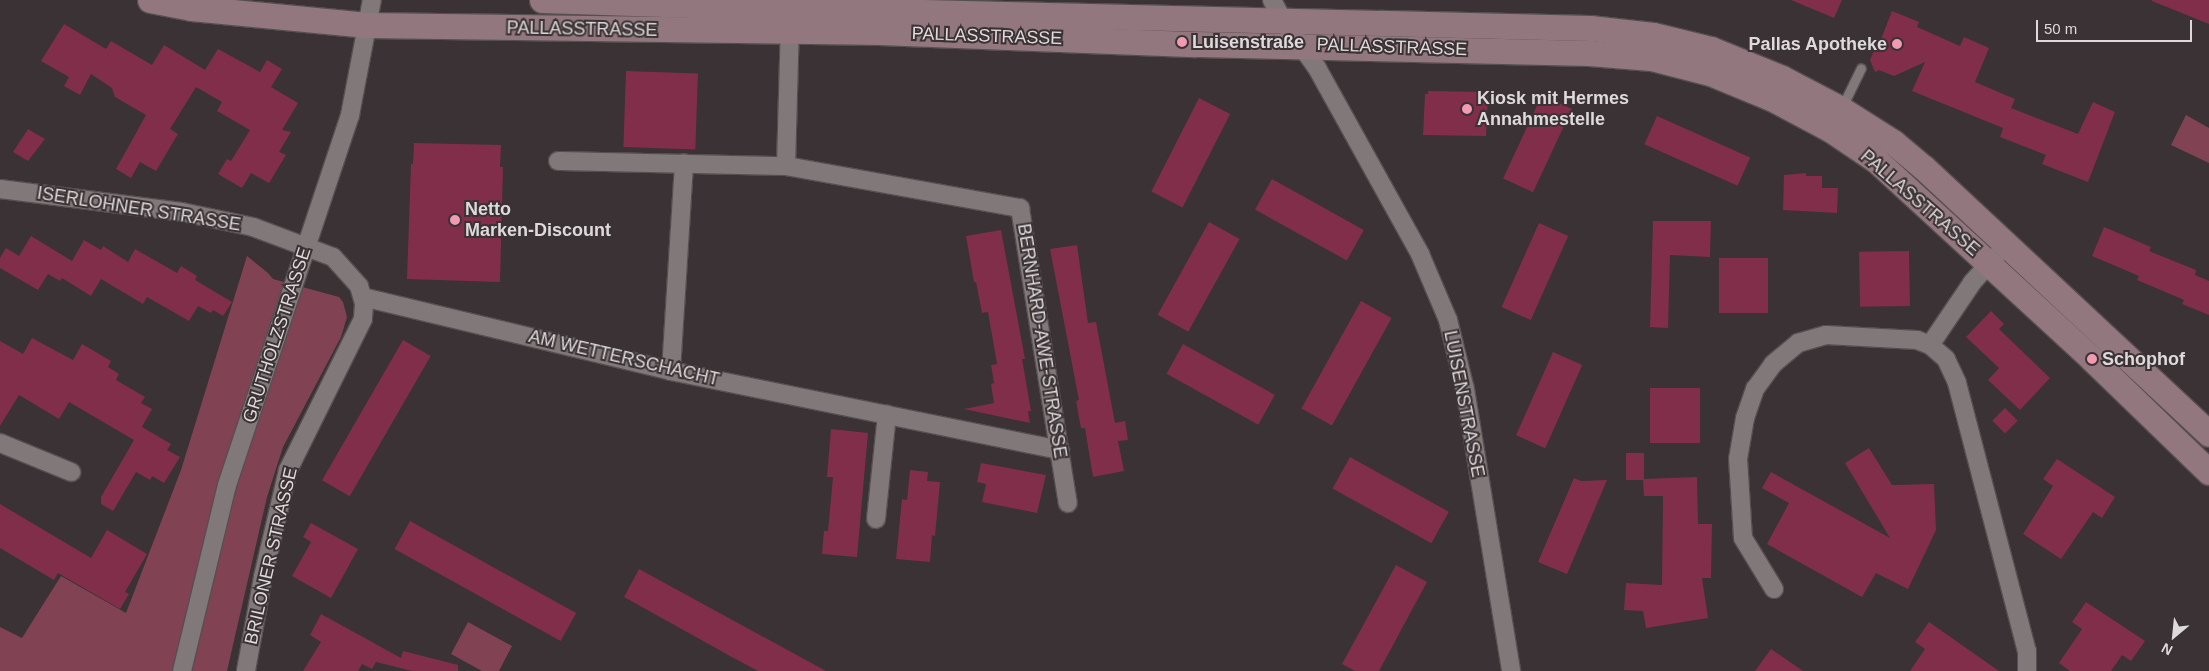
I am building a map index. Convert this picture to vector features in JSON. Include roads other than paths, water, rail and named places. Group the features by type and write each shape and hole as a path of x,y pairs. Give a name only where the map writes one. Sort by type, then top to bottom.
{"main road":[{"name":"PALLASSTRASSE","path":"150,0 191,8 367,25 790,20 1277,10 1590,28 1653,35 1711,49 1782,78 1836,119 1877,161 2209,472"},
{"name":"PALLASSTRASSE","path":"542,0 760,4 790,20 889,33 1196,44 1589,53 1651,58 1710,73 1773,99 1836,119 1892,142 1924,168 2209,434"}],"street":[{"name":"GRUTHOLZSTRASSE","path":"182,671 227,485 350,115 372,0"},
{"name":"LUISENSTRASSE","path":"1277,10 1317,68 1420,254 1448,320 1465,389 1511,671"},
{"path":"786,166 790,20"},
{"name":"BERNHARD-AWE-STRASSE","path":"558,161 786,166 1020,208 1068,503"},
{"path":"671,371 684,164"},
{"name":"ISERLOHNER STRASSE","path":"0,188 182,212 254,227 306,245"},
{"path":"306,245 333,257 359,286 363,297"},
{"path":"1930,345 1972,283 2007,245"},
{"name":"AM WETTERSCHACHT","path":"363,297 671,371 1060,450"},
{"name":"BRILONER STRASSE","path":"246,671 263,577 288,470 363,319 363,297"},
{"path":"1774,589 1743,538 1738,459 1745,418 1756,390 1773,364 1798,343 1826,336 1917,340 1930,345 1946,359 1957,383 2027,651 2027,671"},
{"path":"876,519 887,415"},
{"path":"0,443 70,472"}],"lane":[{"path":"1836,119 1860,68"}],"place":[{"name":"Luisenstraße","path":"1182,42"},
{"name":"Pallas Apotheke","path":"1897,44"},
{"name":"Kiosk mit Hermes Annahmestelle","path":"1467,109"},
{"name":"Netto Marken-Discount","path":"455,220"},
{"name":"Schophof","path":"2092,359"}]}
